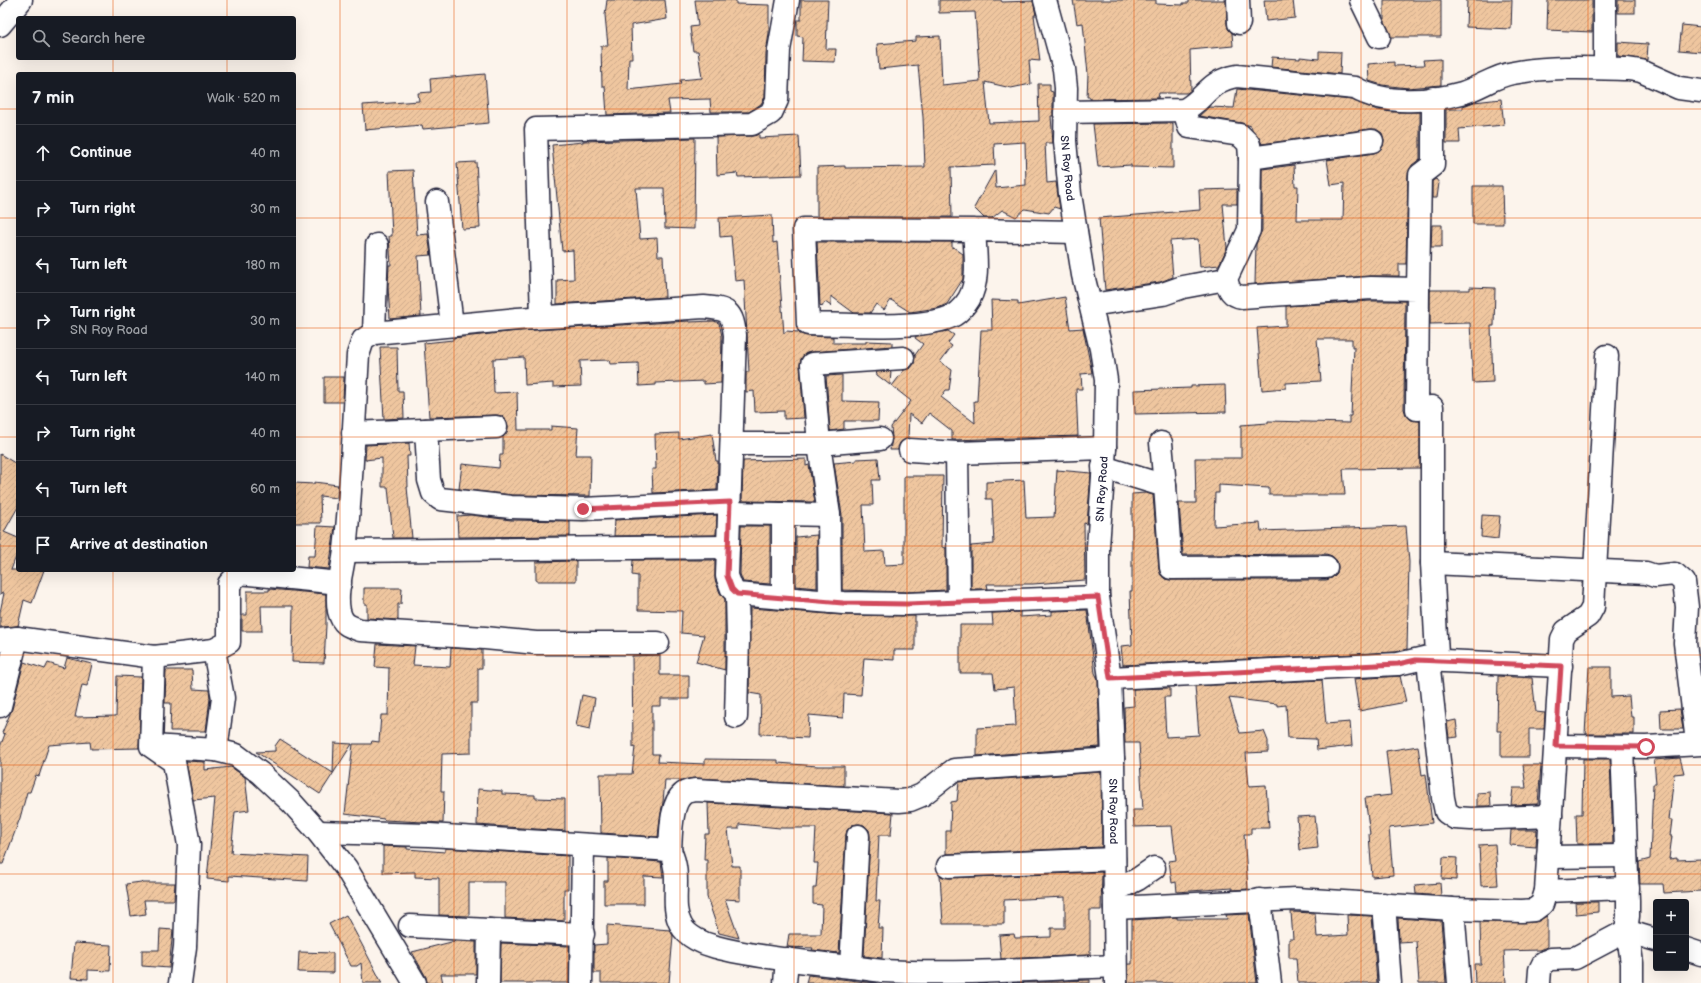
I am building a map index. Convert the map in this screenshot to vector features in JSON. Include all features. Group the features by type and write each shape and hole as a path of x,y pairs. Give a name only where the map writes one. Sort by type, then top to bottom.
{"street":[{"path":"0,25 21,0"},
{"path":"542,317 536,128 752,124 761,120 772,113 777,100 779,50 788,0"},
{"name":"SN Roy Road","path":"1045,0 1064,69 1065,141 1076,232 1082,275 1091,305 1106,380 1104,458 1098,547 1098,597 1110,678 1113,759 1115,974"},
{"path":"1238,0 1239,23"},
{"path":"1361,0 1379,37"},
{"path":"1605,0 1606,68"},
{"path":"1065,112 1184,110 1192,106 1215,83 1226,77 1237,76 1355,88 1368,95 1412,101 1463,93 1494,78 1511,73 1546,68 1606,68 1641,71 1679,88 1701,91"},
{"path":"1110,678 1398,664 1422,660 1437,655 1432,563 1432,408 1417,409 1420,175 1433,165 1433,98"},
{"path":"1184,110 1189,127 1240,135 1249,144 1249,230 1226,279 1230,291 1235,296 1242,297 1371,288 1418,290"},
{"path":"1250,158 1372,141"},
{"path":"437,202 452,325"},
{"path":"974,230 975,279 969,299 955,315 941,320 917,324 808,324 804,229 974,230 1076,232"},
{"path":"374,333 377,245"},
{"path":"1091,305 1164,294 1183,287 1226,279"},
{"path":"658,643 536,643 485,638 360,630 348,627 342,619 339,610 340,583 345,551 358,355 363,340 374,333 542,317 704,307 722,309 733,318 735,335 727,576 732,589 737,594 830,602 907,604 1098,597"},
{"path":"1115,899 1296,899 1522,912 1534,910 1542,904 1546,891 1562,639 1566,631 1588,616 1593,607 1607,356"},
{"path":"830,602 829,515 819,444 812,364 903,358"},
{"path":"353,433 496,427"},
{"path":"426,430 429,480 433,493 440,499 511,507 583,509 729,508 783,514 829,515"},
{"path":"732,444 819,444 880,439"},
{"path":"1161,443 1171,568 1326,567"},
{"path":"910,450 1104,458 1165,486"},
{"path":"958,453 959,602"},
{"path":"783,514 783,597"},
{"path":"345,551 728,547"},
{"path":"1432,563 1646,573 1656,576 1675,574 1684,582 1687,607 1685,643 1696,734 1701,738"},
{"path":"0,706 9,639 154,657 214,650 228,642 229,584 239,573 340,583"},
{"path":"736,717 738,639 737,594"},
{"path":"214,650 223,698 216,750"},
{"path":"151,746 154,657"},
{"path":"1422,660 1561,666"},
{"path":"1422,660 1446,812 1455,818 1551,816"},
{"path":"1556,746 1622,747 1701,744"},
{"path":"151,746 216,750 236,755 260,773 292,803 318,832 346,868 415,983"},
{"path":"151,746 174,762 189,845 185,947 180,983"},
{"path":"1622,747 1628,888 1628,916 1626,931 1632,963 1632,983"},
{"path":"1113,759 954,770 922,795 910,800 900,801 695,790 684,793 676,802 670,851 675,860 677,875 676,907 681,925 692,937 715,947 743,953 926,978 1115,974"},
{"path":"318,832 429,835 670,851"},
{"path":"851,967 858,836"},
{"path":"581,983 583,934 583,845"},
{"path":"1548,857 1626,856"},
{"path":"948,866 1114,858"},
{"path":"1115,899 1138,879 1154,868"},
{"path":"1546,891 1628,888"},
{"path":"1260,900 1270,983"},
{"path":"1384,904 1390,983"},
{"path":"1453,909 1459,983"},
{"path":"410,926 583,934"},
{"path":"488,983 489,930"},
{"path":"1539,983 1540,970 1544,962 1551,959 1575,958 1626,931 1653,939"},
{"path":"1689,950 1701,954"},
{"path":"785,983 787,959"}],"building":[{"path":"607,0 665,0 667,19 631,25 632,58 629,58 628,90 681,84 680,80 702,78 698,51 693,51 690,27 698,26 695,0 736,0 736,4 769,5 769,33 766,54 765,97 761,104 749,112 711,112 710,99 668,100 670,113 607,115 605,86 602,86 601,46 608,46 605,15"},
{"path":"801,0 828,0 826,49 836,49 835,62 802,61 803,37 797,36 797,20 801,20"},
{"path":"939,0 1001,0 1002,2 1033,1 1036,15 1034,15 1040,61 1029,60 1031,84 1011,88 985,82 989,123 1039,121 1038,84 1050,84 1050,91 1053,92 1053,116 1051,116 1053,143 1045,143 1047,183 1056,182 1060,209 1054,207 1049,213 1025,209 1016,217 1002,210 992,218 984,218 974,208 995,170 996,188 1026,185 1025,142 994,144 995,165 951,167 952,217 817,217 817,167 925,167 923,117 918,65 879,69 877,44 916,41 916,37 940,36 942,85 980,81 975,12 939,13"},
{"path":"1073,0 1156,0 1156,4 1183,5 1183,3 1189,3 1189,0 1226,0 1227,24 1228,29 1232,33 1233,46 1190,50 1191,90 1187,93 1159,93 1158,98 1090,99 1090,97 1087,97 1088,74 1083,23 1077,24"},
{"path":"1264,0 1293,0 1295,18 1266,21"},
{"path":"1384,0 1441,0 1441,37 1391,37 1384,19"},
{"path":"1467,0 1512,0 1511,29 1466,27"},
{"path":"1548,0 1592,0 1592,32 1547,30"},
{"path":"1618,0 1635,0 1635,13 1618,13"},
{"path":"1682,25 1701,27 1701,52 1679,50"},
{"path":"1618,42 1648,44 1647,60 1618,56"},
{"path":"1319,51 1341,52 1340,74 1271,67 1272,57 1319,59"},
{"path":"1441,59 1441,85 1408,88 1382,85 1369,81 1368,64 1394,62 1394,66 1424,65 1423,60"},
{"path":"485,74 489,123 423,129 422,125 365,130 363,105 419,101 418,93 431,92 430,79"},
{"path":"1237,89 1352,100 1377,110 1392,112 1420,112 1420,159 1412,165 1408,174 1406,264 1399,264 1399,276 1370,276 1255,284 1256,244 1262,230 1262,169 1294,165 1295,186 1298,186 1297,220 1343,220 1344,183 1331,185 1327,160 1374,153 1379,151 1383,146 1384,140 1382,133 1376,129 1370,129 1262,144 1251,126 1242,123 1199,116 1209,107 1234,108"},
{"path":"1501,99 1504,125 1459,129 1460,143 1446,143 1446,109 1463,109 1463,106 1474,102"},
{"path":"1173,123 1173,168 1131,167 1131,165 1098,167 1093,124"},
{"path":"759,134 759,138 799,136 801,175 738,177 737,173 717,175 716,137 752,136"},
{"path":"695,138 694,229 665,228 664,188 636,188 640,239 657,238 658,256 663,256 665,297 557,304 557,280 574,279 573,250 562,251 552,145 583,141"},
{"path":"476,162 480,228 462,229 457,163"},
{"path":"413,170 417,235 428,234 431,255 418,256 421,316 390,319 388,287 389,265 391,265 389,236 392,236 389,171"},
{"path":"1436,179 1439,183 1437,198 1432,198 1432,181"},
{"path":"1473,186 1502,186 1503,224 1473,224"},
{"path":"1237,189 1237,204 1223,204 1227,248 1219,265 1200,267 1198,239 1170,241 1173,277 1160,282 1105,290 1099,218 1200,210 1199,190"},
{"path":"772,215 773,243 777,242 784,334 786,331 798,332 808,336 833,337 833,343 866,343 866,341 892,342 892,346 811,352 805,354 801,359 800,365 804,418 784,419 784,411 755,412 754,391 746,392 746,372 749,372 744,280 735,281 731,236 720,237 719,218"},
{"path":"1432,225 1442,225 1442,247 1431,247"},
{"path":"817,242 952,242 952,248 953,247 963,254 963,279 947,304 938,308 910,312 891,300 884,310 876,304 870,313 854,313 831,296 831,306 825,302 822,307 820,305"},
{"path":"1470,287 1495,288 1494,326 1491,326 1493,382 1473,383 1470,323 1430,324 1430,290 1470,290"},
{"path":"1065,297 1070,329 1083,328 1092,373 1081,374 1082,389 1076,389 1078,436 952,440 952,431 929,413 922,423 909,414 908,438 900,443 898,450 890,450 892,438 891,427 911,401 892,386 904,370 910,369 914,364 915,355 923,344 915,338 916,336 948,331 954,335 948,343 952,346 940,362 952,370 949,390 946,390 941,397 975,423 974,401 977,401 981,330 992,330 991,300 1018,301 1018,305"},
{"path":"1371,301 1405,301 1404,409 1406,415 1411,420 1420,421 1420,468 1343,469 1345,495 1269,495 1269,488 1219,485 1219,493 1215,493 1214,526 1260,523 1261,531 1406,526 1409,562 1407,649 1396,652 1123,665 1121,646 1132,645 1130,591 1132,591 1132,494 1146,493 1153,495 1159,569 1161,575 1165,579 1326,580 1332,578 1337,573 1337,561 1332,556 1326,554 1183,555 1179,503 1196,503 1195,458 1241,458 1241,425 1268,423 1268,421 1349,423 1349,416 1351,416 1354,347 1352,347 1352,339 1317,339 1321,381 1286,383 1286,388 1262,390 1257,328 1286,326 1286,306"},
{"path":"689,321 714,321 719,323 722,336 721,383 704,384 704,381 656,383 656,385 639,386 638,363 610,364 609,360 580,361 581,386 553,387 553,383 525,385 524,357 493,359 494,393 517,392 518,430 551,430 551,426 578,428 576,455 591,455 590,496 512,495 459,489 462,464 499,468 500,455 503,455 503,437 507,432 508,426 506,420 502,416 496,415 429,417 424,343 453,340 453,338 518,331"},
{"path":"380,347 397,347 398,391 403,391 404,418 384,419"},
{"path":"891,371 890,385 877,375 876,372"},
{"path":"842,375 842,401 879,402 878,421 844,421 844,429 830,431 826,376"},
{"path":"324,377 344,377 343,402 324,402"},
{"path":"1225,385 1226,412 1135,414 1134,390"},
{"path":"679,433 679,439 712,434 716,461 718,461 717,490 653,493 652,469 656,469 655,434"},
{"path":"409,443 410,456 407,456 407,487 412,538 393,538 388,487 382,487 382,458 365,460 366,445"},
{"path":"0,454 16,464 16,511 4,532 16,537 16,556 11,570 16,570 16,572 43,572 32,603 24,600 18,626 0,627 0,612 4,593 2,592 0,595"},
{"path":"878,458 880,480 872,480 873,505 863,505 865,552 884,551 885,565 904,564 904,476 943,476 942,547 946,548 946,590 907,592 842,590 842,515 834,463 856,461 856,459"},
{"path":"806,459 806,466 809,465 815,502 742,501 743,461"},
{"path":"1057,470 1091,473 1087,524 1084,523 1085,580 1033,584 987,584 988,589 971,589 971,546 994,544 992,499 986,499 986,482 1024,480 1026,518 1054,517"},
{"path":"314,482 338,485 337,498 320,496 321,523 296,523 296,483 314,484"},
{"path":"471,515 511,520 570,521 570,536 458,537 457,516"},
{"path":"717,515 716,535 614,536 615,520"},
{"path":"1482,515 1500,516 1498,539 1481,537"},
{"path":"317,526 335,527 329,569 307,567 308,556 315,556"},
{"path":"741,526 770,526 770,584 743,582 740,574"},
{"path":"817,535 817,588 796,586 796,537"},
{"path":"633,560 715,560 715,580 720,593 725,599 725,670 696,662 704,635 681,633 682,611 638,610 638,576 632,575"},
{"path":"576,561 576,581 536,581 536,562"},
{"path":"364,588 402,588 401,604 398,604 398,620 367,618 367,604 364,604"},
{"path":"269,589 326,594 324,663 292,662 293,606 261,606 262,631 242,631 242,615 247,615 247,591 269,591"},
{"path":"750,608 842,615 915,616 915,650 894,650 894,660 864,658 861,695 844,694 843,718 809,715 808,738 787,737 787,735 760,734 761,695 749,693"},
{"path":"1087,610 1095,673 1098,679 1100,747 977,756 977,728 1016,726 1014,687 995,689 993,673 960,673 960,625 993,625 992,613 1020,612 1020,617 1052,615 1052,611"},
{"path":"377,644 415,646 413,665 450,667 451,648 482,650 482,668 478,668 478,703 471,703 471,753 442,754 441,791 444,791 443,823 384,820 345,814 353,744 371,744 372,741 379,742 381,715 388,715 389,668 375,667"},
{"path":"660,655 660,675 689,675 689,699 661,699 661,706 652,706 652,754 659,754 658,762 705,764 705,759 778,760 778,763 844,766 844,786 696,778 665,780 658,837 601,833 600,774 632,774 635,747 633,747 632,656"},
{"path":"67,658 92,664 87,686 82,685 75,717 116,716 117,676 141,677 139,748 91,749 90,742 49,745 39,776 36,775 30,792 27,792 20,818 3,864 0,864 0,747 5,734 2,733 12,709 24,662 45,669 48,663 64,668"},
{"path":"1589,667 1611,667 1611,697 1629,696 1631,717 1634,717 1634,734 1585,734"},
{"path":"166,670 192,670 193,689 209,690 210,698 206,731 170,731 171,703 165,703"},
{"path":"1400,676 1406,702 1359,711 1354,679"},
{"path":"1498,676 1532,678 1536,712 1545,713 1544,729 1529,729 1529,757 1501,757 1501,731 1497,731"},
{"path":"1322,680 1326,724 1350,722 1352,746 1317,750 1316,739 1288,738 1286,705 1277,706 1277,704 1229,698 1240,733 1264,731 1268,741 1268,752 1246,753 1249,786 1266,785 1269,828 1251,828 1251,834 1244,834 1248,889 1232,890 1232,888 1177,892 1176,882 1172,883 1169,861 1176,860 1172,826 1134,827 1133,810 1143,810 1139,743 1125,743 1124,707 1134,706 1133,689 1170,688 1170,697 1164,697 1166,737 1199,735 1195,686"},
{"path":"582,695 595,698 590,729 576,726"},
{"path":"1680,709 1683,729 1661,729 1660,710"},
{"path":"1456,720 1458,737 1449,738 1447,722"},
{"path":"280,739 333,773 334,743 352,744 320,794 256,752 275,751 275,746"},
{"path":"1418,746 1422,775 1426,774 1432,823 1389,828 1393,875 1372,877 1370,834 1365,798 1391,795 1386,751"},
{"path":"1680,758 1684,773 1674,774 1669,820 1672,820 1670,836 1672,836 1669,859 1701,859 1701,891 1664,893 1663,884 1640,884 1639,862 1650,859 1653,784 1656,784 1654,760"},
{"path":"1583,759 1610,759 1613,844 1577,844 1576,814 1582,814"},
{"path":"186,761 205,762 205,770 231,767 245,777 249,810 235,812 231,853 308,857 307,881 229,876 229,881 207,879 215,798 193,800"},
{"path":"1523,765 1541,765 1538,804 1511,805 1513,788 1526,788"},
{"path":"1101,772 1102,847 946,854 946,831 950,831 951,802 957,801 959,782"},
{"path":"478,789 502,791 502,794 535,795 535,798 565,799 565,831 477,825"},
{"path":"1490,792 1491,806 1477,806 1477,793"},
{"path":"708,803 893,813 891,835 879,835 876,901 880,901 878,928 883,928 882,958 864,956 870,837 869,830 864,825 859,824 852,825 847,830 846,835 839,953 812,950 813,948 787,947 789,934 821,934 822,905 813,904 813,888 816,888 818,863 814,863 816,828 780,828 739,824 739,829 728,829 732,866 740,866 740,900 725,899 739,938 719,933 707,897 707,860 704,860 705,834 709,834"},
{"path":"1315,816 1318,848 1300,850 1297,817"},
{"path":"1511,830 1537,830 1536,847 1510,845"},
{"path":"1495,844 1498,885 1481,886 1479,845"},
{"path":"383,846 407,847 407,849 445,852 445,848 568,856 568,889 564,889 564,921 505,918 505,882 469,882 469,916 439,915 439,878 415,877 415,872 383,873"},
{"path":"1443,857 1457,858 1456,880 1442,879"},
{"path":"608,858 661,862 663,877 644,876 644,904 604,904 604,881 608,881"},
{"path":"1102,872 1101,910 1090,910 1090,955 1001,959 999,935 1014,934 1015,938 1051,937 1051,928 1065,928 1065,897 1004,900 1004,924 943,924 940,875 949,878"},
{"path":"141,882 175,883 174,900 144,900 146,914 131,916 126,884"},
{"path":"1440,883 1441,896 1416,894 1415,885"},
{"path":"1575,902 1598,902 1598,912 1576,914"},
{"path":"1291,912 1315,913 1317,937 1348,935 1347,915 1372,916 1377,983 1298,983 1296,958 1289,958 1289,939 1293,939"},
{"path":"1249,914 1257,983 1128,983 1128,964 1132,964 1132,920 1177,917 1177,919 1227,919 1226,915"},
{"path":"346,915 382,983 363,983 361,963 357,966 351,966 329,924"},
{"path":"1547,916 1547,947 1539,950 1504,951 1506,983 1475,983 1474,964 1481,964 1480,922 1535,922"},
{"path":"1398,918 1441,921 1446,983 1419,983 1416,941 1399,942"},
{"path":"607,925 670,930 673,936 669,983 601,983 601,973 594,973 594,945 607,944"},
{"path":"160,929 173,930 169,968 142,966 142,950 159,950"},
{"path":"455,941 476,942 476,974 441,974 443,983 427,983 426,977 412,952"},
{"path":"74,943 111,945 110,971 88,970 88,979 71,978"},
{"path":"501,943 569,946 569,983 500,983"},
{"path":"299,952 333,953 333,973 298,972"},
{"path":"808,975 858,981 877,983 806,983"},
{"path":"1090,980 1090,983 1014,983 1028,982"}],"route":[{"path":"583,509 730,502 727,576 732,589 737,594 843,603 907,604 1098,597 1110,678 1398,664 1416,660 1561,666 1556,746 1646,747"}]}
